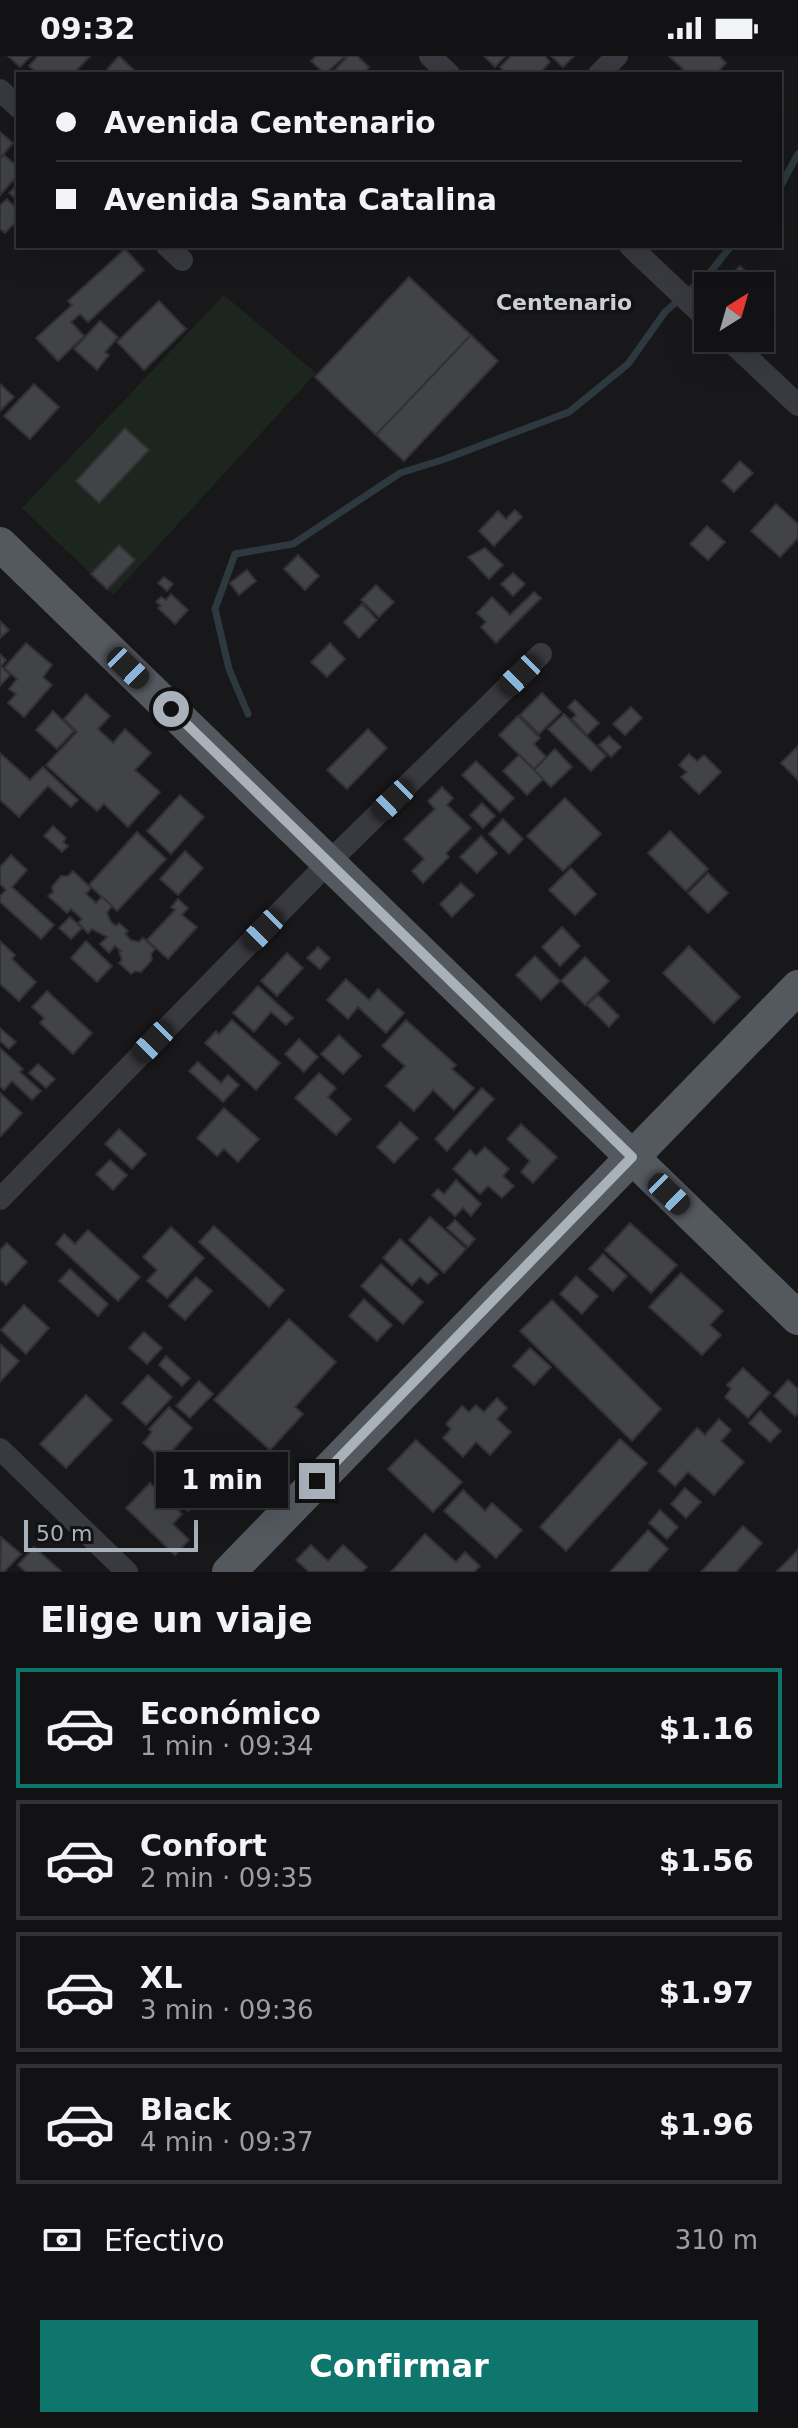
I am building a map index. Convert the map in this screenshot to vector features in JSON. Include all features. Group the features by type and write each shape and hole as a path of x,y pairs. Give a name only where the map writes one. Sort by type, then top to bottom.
{"main road":[{"path":"0,544 798,1318"},
{"path":"229,1572 798,987"}],"street":[{"path":"430,56 447,72"},
{"path":"601,72 617,56"},
{"path":"0,90 16,105"},
{"path":"632,248 694,306"},
{"path":"742,352 798,405"},
{"path":"0,1199 329,862 541,654"},
{"path":"0,1449 127,1572"}],"shaded area":[{"path":"224,295 316,373 113,595 22,508"}],"building":[{"path":"8,56 31,56 20,67"},
{"path":"38,56 90,56 75,72 36,72 29,66"},
{"path":"119,56 136,72 105,72"},
{"path":"316,56 345,56 327,72 323,72 311,61"},
{"path":"348,56 357,56 369,67 365,72 333,72"},
{"path":"484,56 505,56 495,67"},
{"path":"511,56 545,56 550,62 541,72 505,72 500,67"},
{"path":"551,56 574,56 563,67"},
{"path":"669,56 719,56 726,63 718,72 680,72 683,69"},
{"path":"0,132 13,143 0,158"},
{"path":"4,155 16,165 16,177 0,195 0,159"},
{"path":"16,186 16,199 9,193"},
{"path":"7,199 16,208 16,222 5,233 0,229 0,205"},
{"path":"125,249 144,270 88,322 80,314 71,322 84,336 58,361 36,338 72,305 68,301"},
{"path":"409,277 471,335 376,435 315,377"},
{"path":"159,301 186,329 144,370 117,342"},
{"path":"100,321 118,337 105,352 109,355 97,370 74,349"},
{"path":"471,335 498,361 404,461 376,435"},
{"path":"0,384 14,397 0,411"},
{"path":"34,384 59,407 30,439 4,416"},
{"path":"125,428 149,450 99,503 76,481"},
{"path":"740,461 753,473 734,492 722,481"},
{"path":"776,504 798,524 798,538 780,557 751,531"},
{"path":"515,510 522,517 494,546 479,531 498,511 506,519"},
{"path":"707,526 725,542 708,560 690,544"},
{"path":"119,545 135,560 107,589 91,574"},
{"path":"485,548 503,565 489,579 468,557"},
{"path":"298,555 319,576 305,590 284,569"},
{"path":"247,570 256,581 239,595 230,583"},
{"path":"513,573 525,584 513,596 501,584"},
{"path":"164,577 173,584 167,591 158,583"},
{"path":"376,585 394,602 379,617 361,600"},
{"path":"534,592 541,598 496,643 481,627 486,622 477,613 492,597 510,615"},
{"path":"171,594 188,610 175,624 158,608 161,606 156,602 161,597 166,600"},
{"path":"362,604 377,620 359,638 344,622"},
{"path":"0,621 9,630 0,638"},
{"path":"26,643 52,665 43,677 52,685 24,717 8,703 16,694 9,689 17,679 4,668"},
{"path":"330,643 345,659 327,677 311,662"},
{"path":"0,654 6,660 1,666 10,675 0,686"},
{"path":"542,693 561,712 539,734 520,715"},
{"path":"86,694 110,716 98,729 113,743 125,729 151,753 135,770 160,792 128,827 104,804 97,811 46,765 77,732 64,719"},
{"path":"575,700 599,723 587,735 572,719 576,715 568,707"},
{"path":"631,707 642,718 625,735 613,724"},
{"path":"53,711 74,731 57,749 36,730"},
{"path":"564,714 606,756 591,771 548,729"},
{"path":"518,716 540,738 534,744 546,757 534,769 499,735"},
{"path":"368,729 387,748 347,789 327,770"},
{"path":"609,736 621,747 611,757 599,745"},
{"path":"798,746 798,780 781,763"},
{"path":"555,749 572,767 551,787 534,770"},
{"path":"0,753 30,780 43,767 78,800 71,807 48,786 19,817 0,800"},
{"path":"689,754 697,761 704,755 721,772 699,794 681,777 687,772 679,765"},
{"path":"519,755 543,779 527,795 503,771"},
{"path":"476,761 514,798 500,812 462,775"},
{"path":"442,787 453,798 447,805 471,828 446,853 449,857 423,883 412,871 424,859 404,839 435,809 428,801"},
{"path":"180,795 204,817 171,854 147,831"},
{"path":"565,798 601,834 563,871 527,836"},
{"path":"482,803 495,816 483,828 470,815"},
{"path":"503,819 523,839 509,854 489,834"},
{"path":"53,826 66,838 63,842 68,846 62,852 44,836"},
{"path":"670,831 708,869 686,891 648,853"},
{"path":"137,832 166,859 117,911 89,885"},
{"path":"481,836 497,853 477,873 460,857"},
{"path":"185,851 203,868 178,895 160,879"},
{"path":"11,855 27,870 12,887 54,925 41,939 0,902 0,896 6,890 0,884 0,867"},
{"path":"571,868 596,894 575,915 549,890"},
{"path":"73,871 91,888 86,894 96,903 102,897 112,906 107,913 111,922 116,926 119,923 128,931 125,934 131,940 139,942 143,938 155,949 151,954 152,960 141,972 131,974 119,963 122,960 121,951 115,946 109,953 100,944 107,937 92,929 88,933 78,923 82,919 71,909 67,913 48,896 61,876 68,876"},
{"path":"708,873 728,893 708,913 688,893"},
{"path":"461,883 474,895 452,917 440,904"},
{"path":"178,899 188,908 182,915 197,927 168,959 147,940 175,910 171,907"},
{"path":"70,917 82,928 71,939 59,928"},
{"path":"562,927 580,946 560,966 542,947"},
{"path":"0,941 15,955 12,959 36,982 19,1001 0,984"},
{"path":"86,941 112,966 97,982 71,958"},
{"path":"689,946 740,997 714,1023 663,973"},
{"path":"318,947 330,958 320,969 307,958"},
{"path":"287,953 303,968 277,996 261,981"},
{"path":"535,956 560,981 541,1000 516,975"},
{"path":"585,957 609,981 585,1005 561,981"},
{"path":"346,979 369,1000 378,989 404,1013 386,1033 358,1007 348,1019 327,1000"},
{"path":"258,986 293,1018 286,1025 271,1012 254,1032 233,1013"},
{"path":"47,991 92,1033 73,1054 40,1023 44,1018 32,1007"},
{"path":"598,995 619,1016 609,1027 587,1005"},
{"path":"232,1020 280,1063 256,1090 205,1043"},
{"path":"406,1020 456,1065 452,1069 474,1088 454,1110 433,1090 414,1111 386,1086 405,1066 382,1046"},
{"path":"0,1028 16,1042 9,1049 0,1041"},
{"path":"339,1035 361,1056 343,1074 321,1054"},
{"path":"299,1039 318,1057 304,1072 285,1054"},
{"path":"0,1048 41,1091 32,1100 12,1081 4,1090 0,1086"},
{"path":"198,1062 221,1083 228,1075 239,1085 223,1102 189,1071"},
{"path":"38,1064 55,1079 46,1088 29,1073"},
{"path":"319,1073 336,1088 328,1097 351,1119 336,1135 295,1098"},
{"path":"482,1088 494,1099 447,1151 435,1139"},
{"path":"0,1093 22,1113 1,1136 0,1135"},
{"path":"224,1108 259,1139 238,1162 224,1149 217,1156 197,1138"},
{"path":"400,1122 418,1138 394,1163 377,1147"},
{"path":"521,1124 557,1157 533,1183 521,1172 530,1161 507,1139"},
{"path":"119,1129 146,1154 132,1169 105,1144"},
{"path":"485,1147 509,1169 503,1176 514,1186 502,1198 488,1186 480,1194 453,1169 470,1150 476,1156"},
{"path":"110,1160 127,1175 113,1190 96,1174"},
{"path":"456,1180 481,1204 471,1216 463,1208 455,1216 432,1195 438,1189 444,1194"},
{"path":"430,1217 466,1249 444,1273 409,1240"},
{"path":"455,1220 475,1239 468,1247 447,1228"},
{"path":"630,1223 677,1265 651,1293 605,1250"},
{"path":"214,1226 284,1290 269,1307 199,1242"},
{"path":"171,1227 204,1258 167,1298 147,1281 157,1270 143,1257"},
{"path":"88,1230 140,1277 118,1301 56,1244 64,1234 75,1244"},
{"path":"400,1239 438,1274 428,1284 420,1277 412,1285 383,1258"},
{"path":"7,1243 27,1262 6,1285 0,1279 0,1250"},
{"path":"603,1254 627,1276 613,1291 589,1269"},
{"path":"381,1264 423,1302 403,1324 361,1286"},
{"path":"70,1269 108,1304 98,1316 59,1281"},
{"path":"681,1273 723,1311 710,1325 721,1335 702,1355 649,1307"},
{"path":"576,1276 598,1296 582,1314 560,1294"},
{"path":"196,1277 212,1291 185,1320 169,1306"},
{"path":"364,1299 392,1325 377,1341 349,1316"},
{"path":"552,1300 661,1409 632,1441 520,1331"},
{"path":"24,1305 49,1328 26,1354 1,1330"},
{"path":"289,1319 336,1362 295,1407 303,1414 270,1450 214,1400"},
{"path":"144,1332 162,1348 147,1364 129,1348"},
{"path":"0,1344 19,1361 0,1382"},
{"path":"530,1348 551,1367 534,1385 513,1366"},
{"path":"166,1356 190,1378 182,1386 159,1365"},
{"path":"743,1368 770,1393 748,1418 725,1397 731,1389 727,1385"},
{"path":"148,1375 172,1397 146,1425 122,1403"},
{"path":"788,1380 798,1389 798,1413 795,1416 774,1396"},
{"path":"199,1381 213,1394 190,1418 176,1406"},
{"path":"86,1395 112,1420 66,1468 40,1444"},
{"path":"497,1398 507,1408 497,1419 511,1432 490,1455 476,1442 463,1457 443,1438 451,1429 446,1424 462,1406 469,1412 476,1405 484,1412"},
{"path":"169,1407 192,1428 163,1461 143,1443 152,1432 149,1429"},
{"path":"760,1411 781,1431 770,1442 749,1423"},
{"path":"719,1419 731,1430 721,1441 744,1462 714,1495 688,1472 675,1486 658,1471 697,1428 705,1435"},
{"path":"620,1439 647,1463 566,1551 540,1527"},
{"path":"416,1440 462,1482 433,1512 388,1469"},
{"path":"174,1469 203,1497 188,1511 158,1487"},
{"path":"150,1483 182,1514 173,1524 189,1540 175,1555 126,1508"},
{"path":"685,1488 701,1502 686,1518 671,1504"},
{"path":"463,1490 485,1511 492,1503 522,1530 496,1558 444,1511"},
{"path":"660,1510 678,1527 667,1539 649,1523"},
{"path":"743,1526 762,1543 736,1572 701,1572"},
{"path":"648,1530 668,1549 647,1572 610,1572"},
{"path":"425,1534 456,1562 465,1552 480,1566 474,1572 391,1572"},
{"path":"1,1537 21,1554 4,1572 0,1572"},
{"path":"311,1545 328,1561 343,1545 367,1567 362,1572 309,1572 296,1560"},
{"path":"34,1547 61,1571 26,1572 18,1565"},
{"path":"798,1550 798,1572 778,1572 777,1571"}],"waterway":[{"path":"782,183 798,154"},
{"path":"248,714 229,669 215,609 235,554 293,544 400,473 569,412 628,364 665,312 712,270 729,248"}],"district":[{"name":"Centenario","path":"564,302"}],"route":[{"path":"171,709 632,1157 317,1481"}]}
